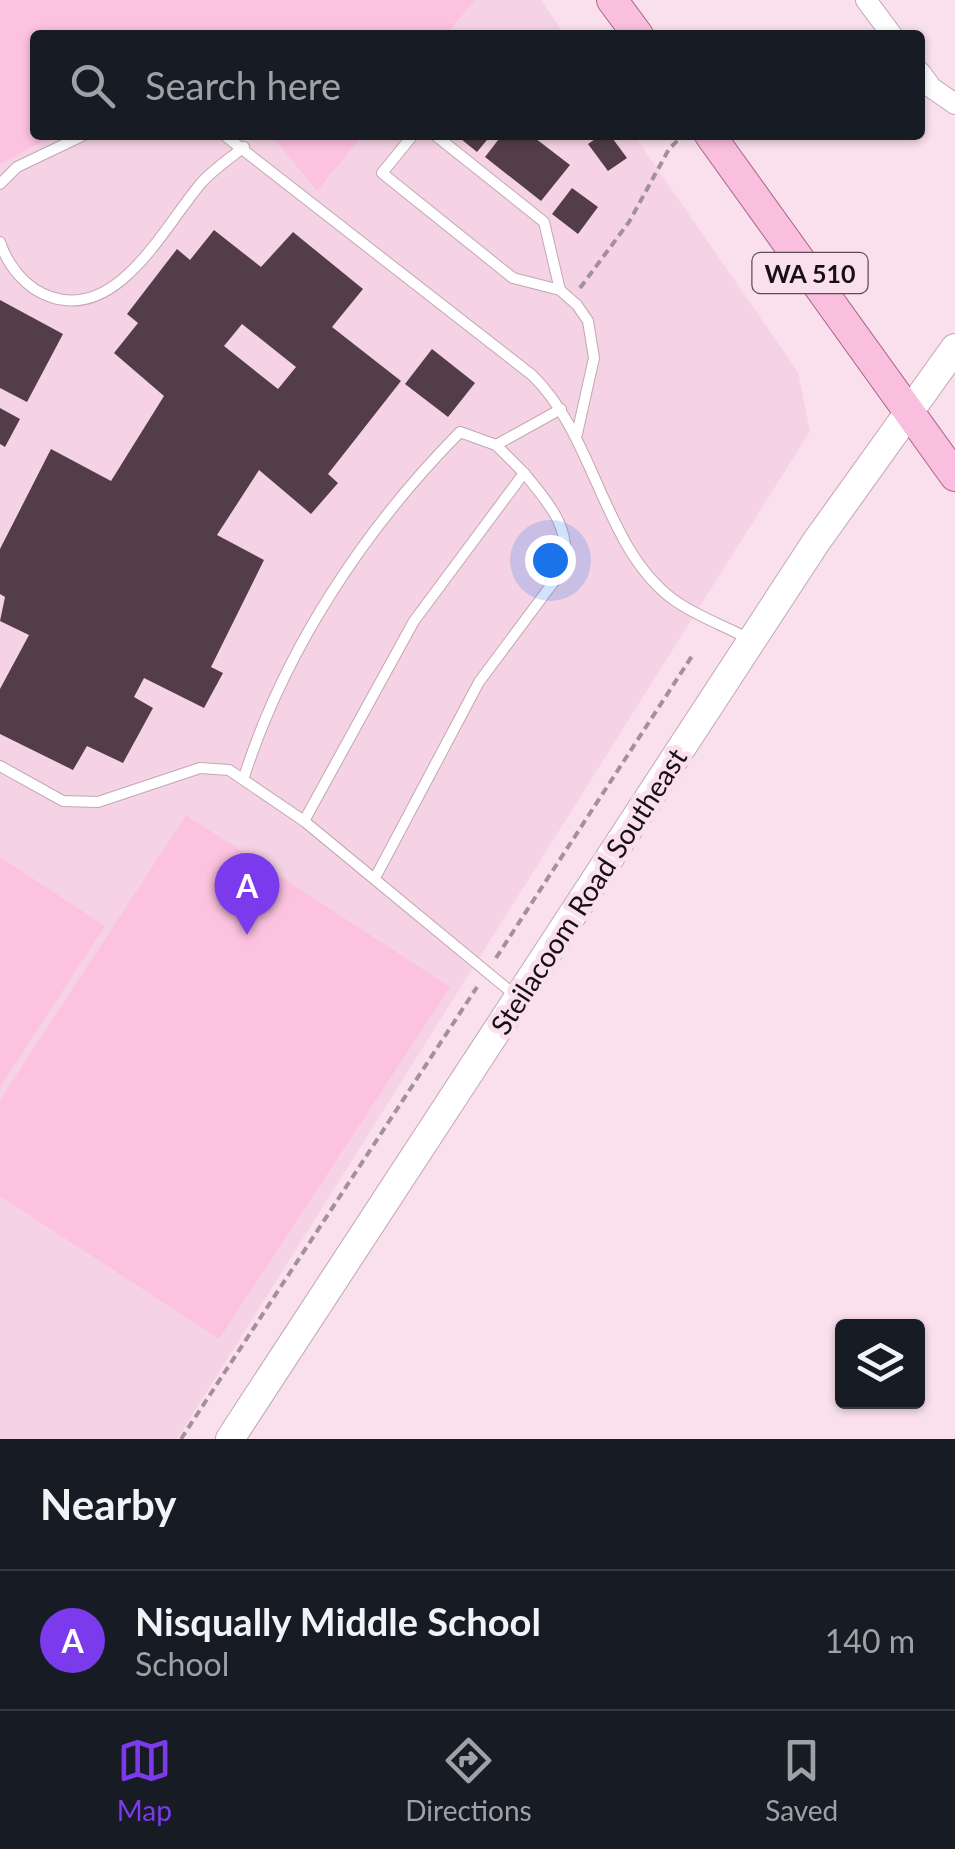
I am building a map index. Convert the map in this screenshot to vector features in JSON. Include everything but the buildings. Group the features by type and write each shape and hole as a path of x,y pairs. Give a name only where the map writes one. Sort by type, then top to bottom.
{"main road":[{"path":"612,0 634,30"},
{"name":"WA 510","path":"714,140 955,476"}],"street":[{"path":"866,0 888,30"},
{"path":"925,79 955,104"},
{"name":"Steilacoom Road Southeast","path":"230,1439 752,640 955,348"}],"lane":[{"path":"0,176 74,140"},
{"path":"232,140 532,375 562,410 576,434 638,562 674,600 752,640"},
{"path":"410,140 382,173 513,278 560,290 588,322 594,358 576,434"},
{"path":"441,140 544,222 560,290"},
{"path":"0,242 18,275 40,294 62,301 88,300 112,288 203,180 244,147"},
{"path":"0,184 18,167"},
{"path":"496,445 562,410"},
{"path":"244,777 280,679 350,567 460,432 496,445 553,509 568,544 564,568 479,682 374,878"},
{"path":"304,821 414,621 524,473"},
{"path":"0,766 63,801 98,802 200,768 229,770 304,821 518,998"}],"path":[{"path":"571,300 629,222 669,149 678,140"},
{"path":"181,1439 692,656"}],"shaded area":[{"path":"0,0 475,0 450,30 30,30 30,140 46,140 0,164"},
{"path":"475,0 541,0 562,30 450,30"},
{"path":"43,140 275,140 317,190 359,140 637,140 798,372 810,431 177,1439 0,1439 0,163"},
{"path":"275,140 359,140 317,191"},
{"path":"186,815 450,987 219,1339 0,1196 0,1100"},
{"path":"0,857 105,926 0,1087"}],"place":[{"name":"Nisqually Middle School","path":"247,935"}]}
